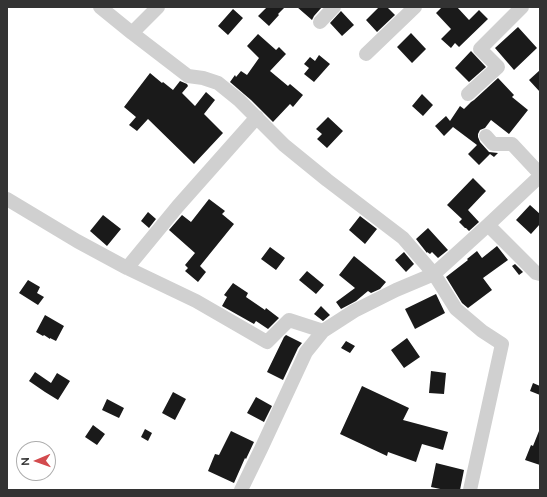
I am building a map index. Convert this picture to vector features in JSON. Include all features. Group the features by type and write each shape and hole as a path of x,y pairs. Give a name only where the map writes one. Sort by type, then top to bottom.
{"street":[{"path":"100,7 188,76 203,78 218,83 239,100 284,145 403,238 434,274 456,309 482,331 502,344 470,490"},
{"path":"132,33 158,7"},
{"path":"320,22 334,7"},
{"path":"366,54 415,7"},
{"path":"468,94 498,67 480,48 522,7"},
{"path":"127,268 178,206 256,117"},
{"path":"241,490 306,352 323,331 354,311 396,290 434,274 540,175 512,144 493,144 486,136"},
{"path":"7,199 77,241 127,268 196,301 267,342 288,320 323,331"},
{"path":"488,225 536,273 540,274"}],"building":[{"path":"267,7 285,7 269,26 258,16"},
{"path":"297,7 322,7 312,20"},
{"path":"379,7 387,7 395,15 377,32 366,20"},
{"path":"442,7 457,7 469,20 479,10 488,19 459,47 455,43 451,48 441,39 451,29 436,13"},
{"path":"233,9 243,18 228,35 218,26"},
{"path":"341,11 354,25 342,36 330,23"},
{"path":"518,27 537,48 514,70 495,48"},
{"path":"411,33 426,49 412,63 397,47"},
{"path":"258,34 276,50 279,47 286,54 270,71 288,86 290,84 303,95 293,107 290,104 273,122 230,82 235,75 236,77 241,71 247,75 259,58 247,46"},
{"path":"471,51 486,67 469,82 455,68"},
{"path":"319,55 330,64 314,82 304,74 309,68 304,64 310,57 315,61"},
{"path":"540,70 540,92 529,80"},
{"path":"150,73 173,90 180,81 187,84 188,86 182,93 195,106 206,92 215,100 204,114 223,133 194,164 148,119 137,131 129,125 136,117 124,107"},
{"path":"498,78 514,95 512,97 528,110 509,134 491,120 485,128 480,130 478,137 480,142 489,152 498,153 494,157 490,154 479,165 468,154 477,145 453,127 444,136 435,126 446,116 450,121 460,106 464,109"},
{"path":"422,94 433,105 423,116 412,106"},
{"path":"328,117 343,131 327,148 317,139 322,134 316,129"},
{"path":"473,178 486,191 468,210 479,222 469,231 459,222 462,219 447,205"},
{"path":"209,199 225,211 222,214 234,224 200,266 206,272 198,282 185,271 188,268 185,265 195,253 169,230 182,215 191,222"},
{"path":"530,205 540,214 540,224 531,234 516,220"},
{"path":"148,212 156,219 149,228 141,221"},
{"path":"103,215 121,229 107,246 90,231"},
{"path":"360,216 377,229 365,244 349,230"},
{"path":"428,228 448,250 438,258 432,252 430,254 427,253 416,239"},
{"path":"497,246 508,260 483,278 492,290 468,308 462,303 446,277 477,251 482,258"},
{"path":"270,247 285,258 276,270 261,259"},
{"path":"404,252 414,264 406,272 395,260"},
{"path":"354,256 386,282 380,289 371,293 368,291 356,301 341,309 336,302 355,288 339,275"},
{"path":"515,264 523,272 519,275 512,266"},
{"path":"307,271 324,285 316,294 299,280"},
{"path":"28,280 40,287 37,293 44,297 38,305 19,293"},
{"path":"233,283 248,293 246,297 265,310 266,308 279,318 268,329 256,321 254,324 222,306 227,297 224,295"},
{"path":"436,294 445,313 415,329 405,309"},
{"path":"321,306 330,315 323,321 314,314"},
{"path":"45,315 64,326 56,341 36,332"},
{"path":"286,335 302,343 298,348 283,380 267,372"},
{"path":"407,338 420,357 404,368 391,350"},
{"path":"346,341 355,346 350,353 341,348"},
{"path":"431,371 446,373 444,394 429,393"},
{"path":"35,372 51,383 57,373 70,381 58,400 29,381"},
{"path":"533,383 540,386 540,395 530,391"},
{"path":"362,386 409,408 403,420 448,432 443,450 422,444 416,462 388,452 387,456 340,434"},
{"path":"173,392 186,399 175,420 162,413"},
{"path":"256,397 272,406 264,422 247,413"},
{"path":"107,399 124,408 119,418 102,410"},
{"path":"93,425 105,434 97,445 85,437"},
{"path":"145,429 152,433 148,441 141,437"},
{"path":"231,431 254,442 234,483 208,471 215,454 219,455"},
{"path":"540,431 540,465 525,460"},
{"path":"436,463 464,470 460,490 445,490 431,487"}]}
